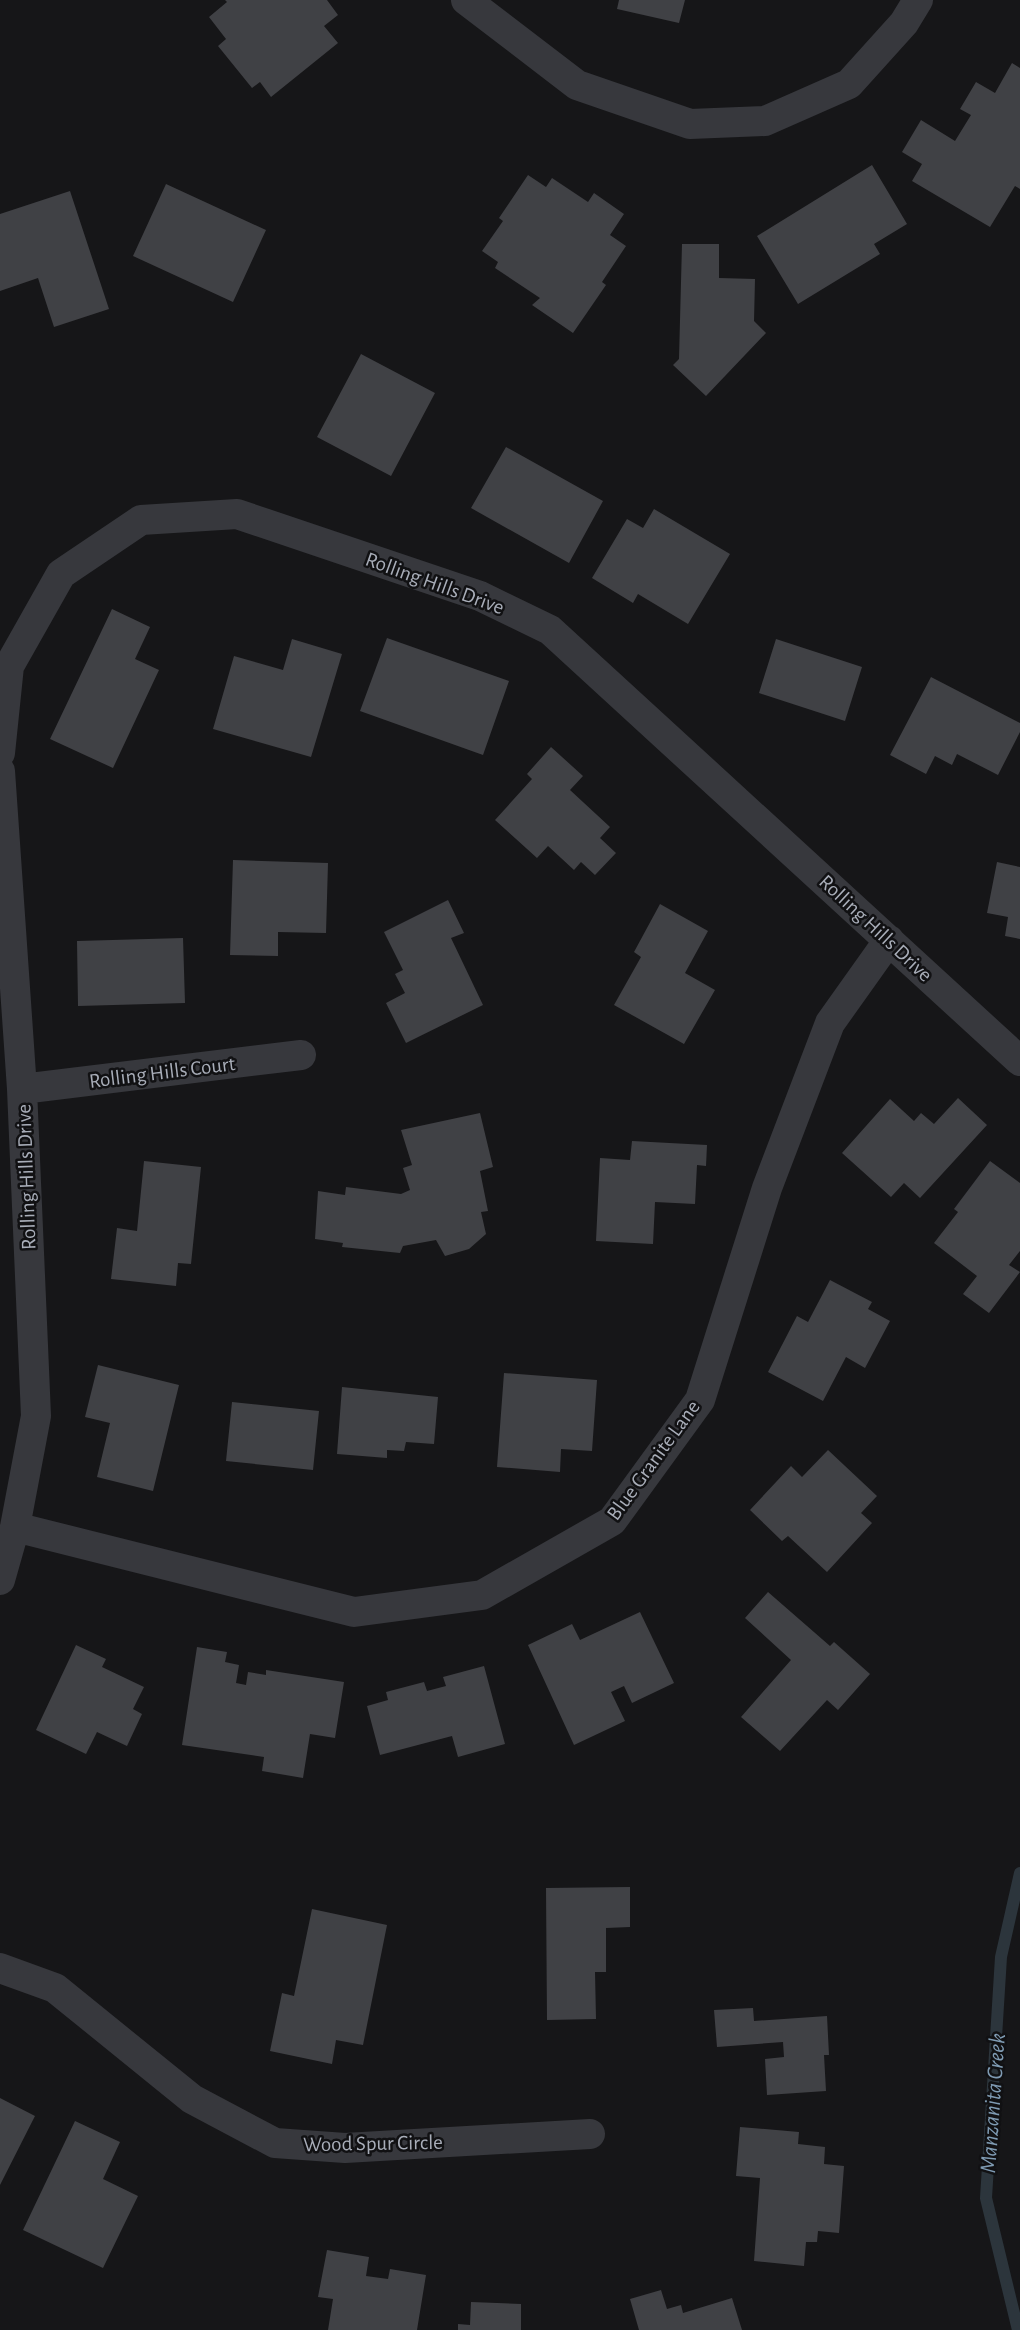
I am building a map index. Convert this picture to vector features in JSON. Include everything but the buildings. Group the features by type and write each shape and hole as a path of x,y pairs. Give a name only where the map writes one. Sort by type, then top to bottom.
{"street":[{"path":"466,0 578,85 690,124 765,121 849,84 904,23 918,0"},
{"name":"Rolling Hills Drive","path":"0,753 9,666 61,574 141,520 237,514 480,596 550,630 1020,1061"},
{"name":"Rolling Hills Drive","path":"0,771 22,1089 36,1416 15,1527 0,1580"},
{"name":"Blue Granite Lane","path":"15,1527 354,1612 482,1595 612,1521 700,1399 767,1188 830,1023 888,940"},
{"name":"Rolling Hills Court","path":"22,1089 301,1055"},
{"name":"Wood Spur Circle","path":"0,1968 55,1988 192,2099 275,2143 345,2148 590,2134"}],"waterway":[{"name":"Manzanita Creek","path":"1018,2330 986,2198 1001,1957 1020,1873"}]}
